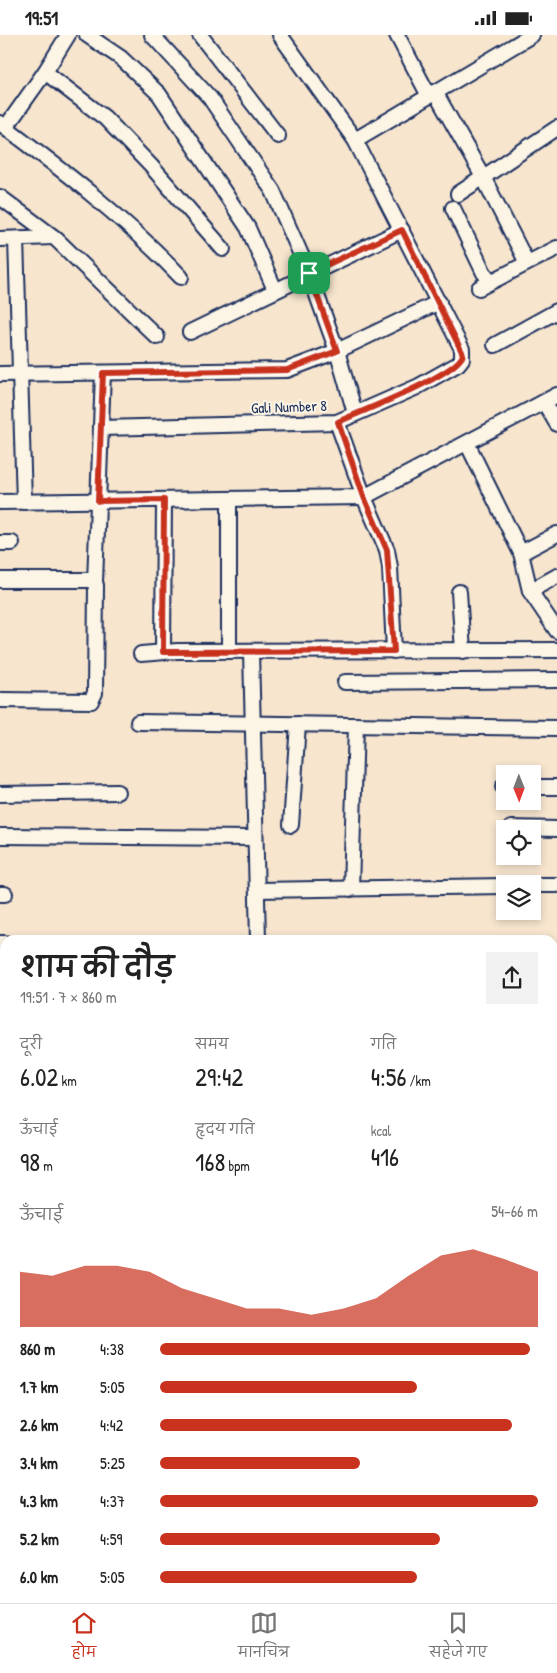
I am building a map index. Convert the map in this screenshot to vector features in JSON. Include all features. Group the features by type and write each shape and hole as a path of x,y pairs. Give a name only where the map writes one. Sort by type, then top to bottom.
{"street":[{"path":"68,35 45,72 3,125 81,183 149,243 181,277"},
{"path":"87,35 121,58 159,94 248,228 275,290"},
{"path":"152,35 210,98 273,191 309,273 337,351 355,413"},
{"path":"200,35 278,136"},
{"path":"0,374 287,370 337,351 439,302 355,140 280,35"},
{"path":"397,35 484,177 527,263"},
{"path":"355,140 532,35"},
{"path":"45,72 105,118 151,166 223,249"},
{"path":"458,194 557,128"},
{"path":"0,197 53,237 156,337"},
{"path":"454,207 484,273 485,284 557,248"},
{"path":"190,332 309,273 402,230"},
{"path":"0,239 53,237"},
{"path":"16,239 24,502"},
{"name":"Gali Number 8","path":"101,428 338,422 417,387 458,364 462,359 462,349 439,302"},
{"path":"495,345 557,311"},
{"path":"0,700 86,702 94,697 95,582 103,373"},
{"path":"0,502 364,497 557,395"},
{"path":"544,402 557,425"},
{"path":"338,422 364,497 387,550 394,651"},
{"path":"468,443 521,553 530,591 557,631"},
{"path":"229,499 229,651"},
{"path":"163,652 164,500"},
{"path":"521,553 557,534"},
{"path":"530,591 557,576"},
{"path":"0,580 90,580 95,582"},
{"path":"460,592 463,651"},
{"path":"141,654 229,651 557,650"},
{"path":"251,651 258,935"},
{"path":"345,682 557,680"},
{"path":"138,722 557,728"},
{"path":"291,825 298,725"},
{"path":"351,889 356,725"},
{"path":"541,787 557,787"},
{"path":"0,794 117,792"},
{"path":"541,829 557,829"},
{"path":"0,836 255,838"},
{"path":"541,885 557,885"},
{"path":"257,890 496,886"}],"route":[{"path":"402,230 462,349 462,359 458,364 442,374 338,422 364,497 387,550 390,567 394,651 163,652 164,500 98,501 103,373 287,370 300,367 337,351 309,273 402,230"}]}
